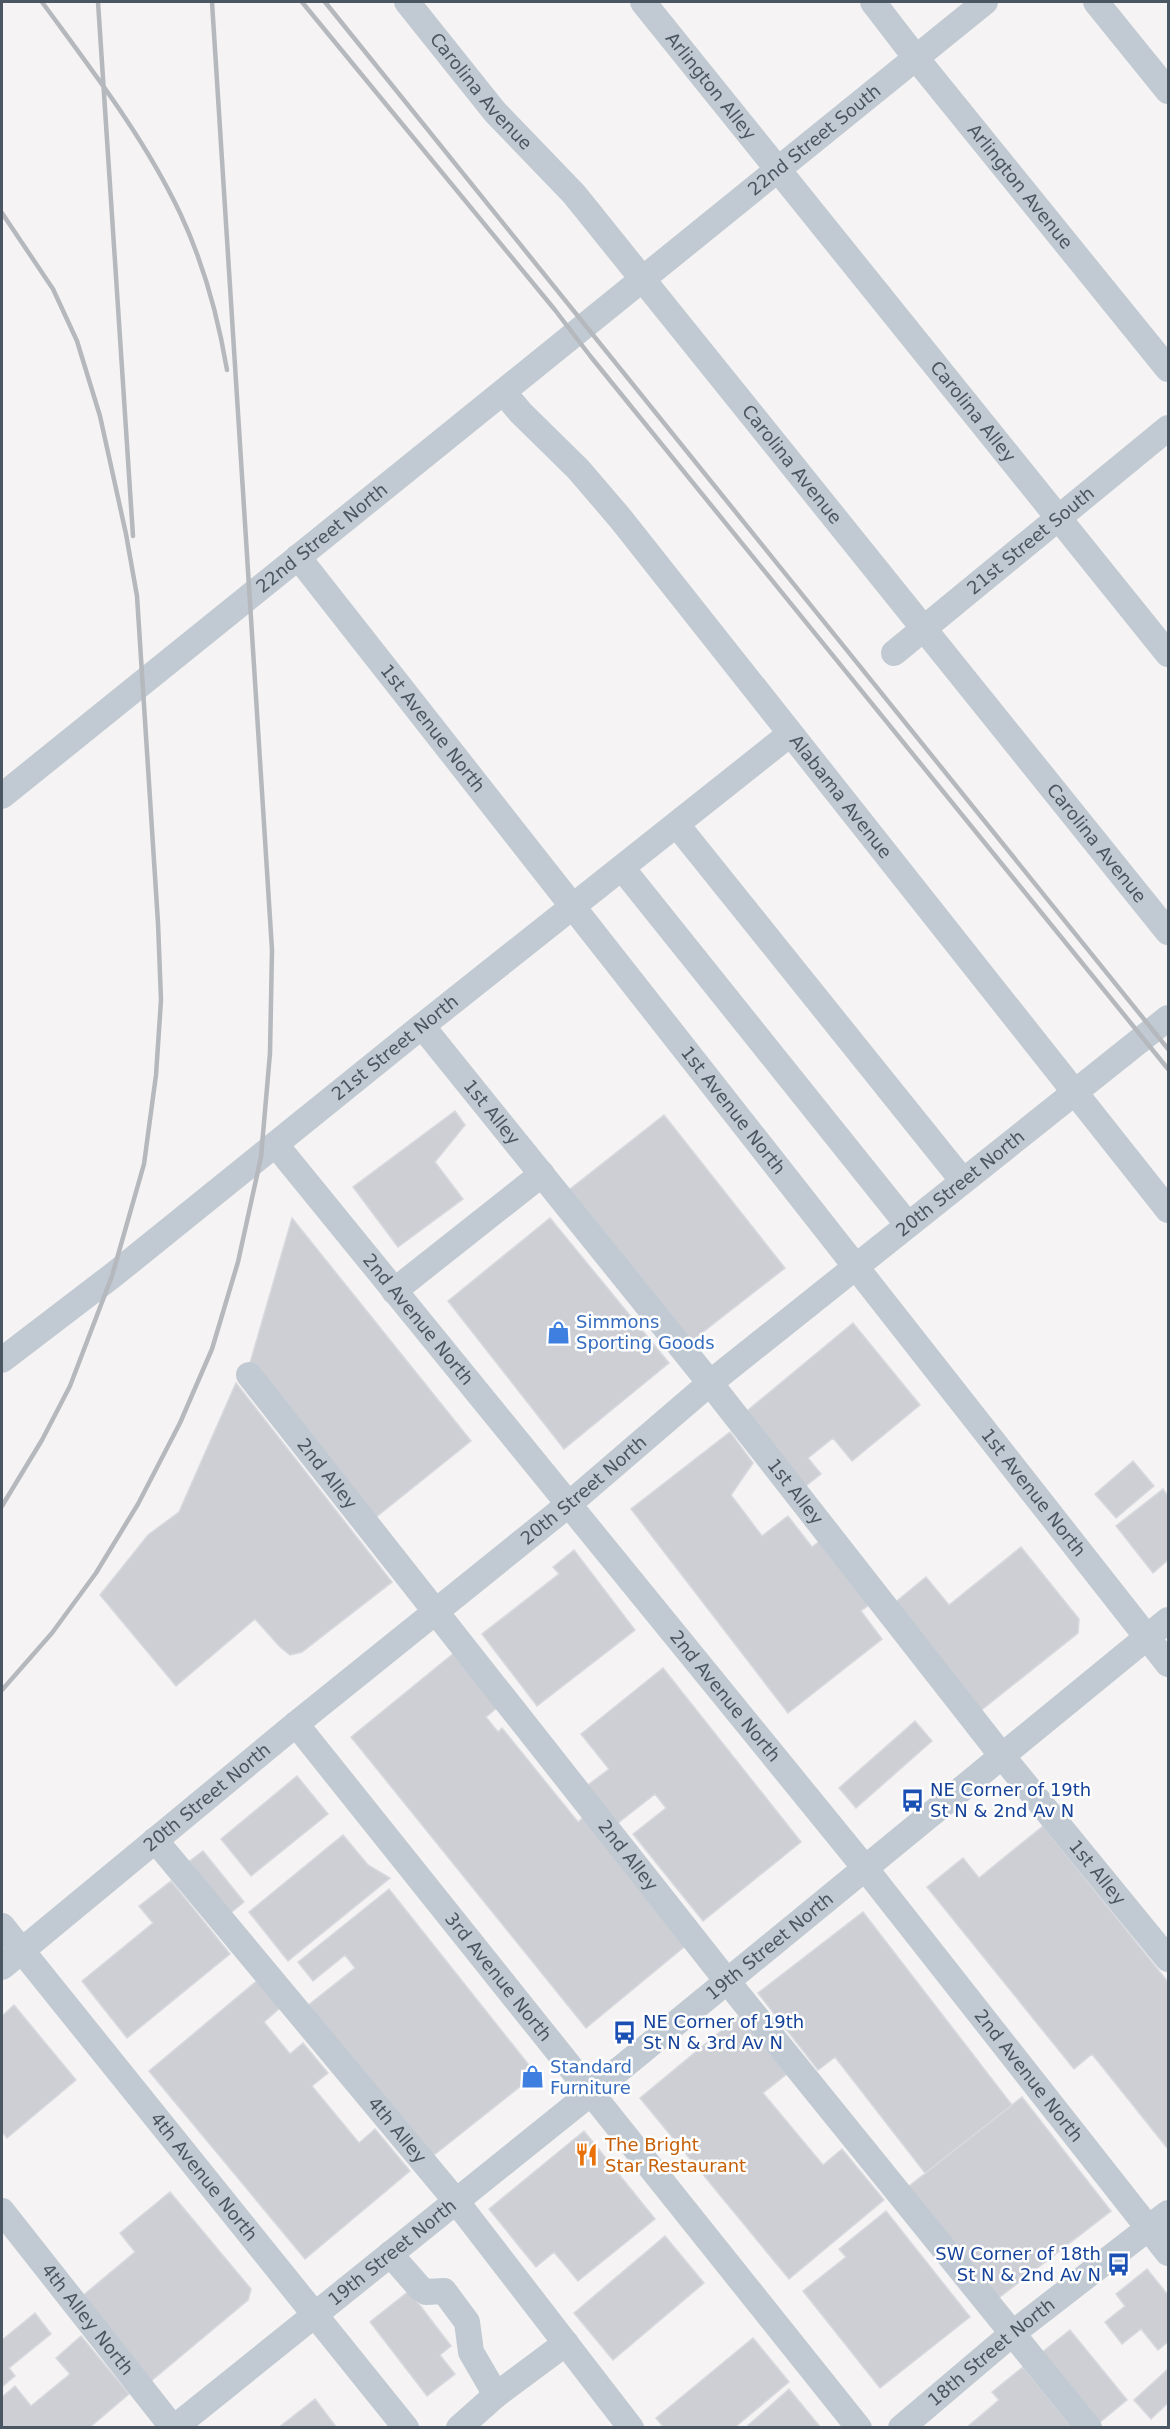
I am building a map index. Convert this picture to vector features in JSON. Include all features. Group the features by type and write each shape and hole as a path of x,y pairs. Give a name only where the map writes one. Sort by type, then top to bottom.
{"street":[{"name":"Carolina Avenue","path":"407,2 495,112 574,194 1168,932"},
{"name":"Arlington Alley","path":"643,2 778,170"},
{"name":"22nd Street South","path":"643,279 985,2"},
{"path":"1096,2 1168,91"},
{"name":"Arlington Avenue","path":"876,3 916,58 1168,369"},
{"name":"Carolina Alley","path":"778,170 1168,654"},
{"name":"22nd Street North","path":"2,796 643,279"},
{"name":"Alabama Avenue","path":"504,393 520,413 578,470 620,518 1168,1210"},
{"name":"21st Street South","path":"894,653 1168,428"},
{"name":"1st Avenue North","path":"298,557 1168,1664"},
{"name":"21st Street North","path":"2,1360 112,1276 790,734"},
{"path":"677,825 963,1181"},
{"path":"622,868 908,1225"},
{"name":"20th Street North","path":"2,1967 296,1724 568,1505 710,1383 1168,1018"},
{"name":"1st Alley","path":"422,1026 710,1383 1002,1756 1168,1959"},
{"name":"2nd Avenue North","path":"276,1145 865,1868 1159,2221 1168,2253"},
{"path":"394,1290 542,1174"},
{"name":"2nd Alley","path":"249,1375 727,1981 1089,2427"},
{"name":"19th Street North","path":"174,2427 592,2092 1168,1620"},
{"name":"3rd Avenue North","path":"296,1724 859,2427"},
{"name":"4th Alley","path":"154,1840 456,2201 631,2427"},
{"name":"4th Avenue North","path":"2,1926 406,2427"},
{"name":"4th Alley North","path":"2,2211 174,2427"},
{"name":"18th Street North","path":"902,2427 1013,2334 1159,2221"},
{"path":"390,2254 420,2288 426,2292 444,2291 467,2322 471,2352 496,2395"},
{"path":"459,2427 496,2395 566,2343"}],"building":[{"path":"455,1111 465,1125 435,1162 463,1199 398,1247 353,1187"},
{"path":"664,1115 785,1268 689,1343 569,1190"},
{"path":"292,1218 471,1441 375,1518 250,1363"},
{"name":"Simmons Sporting Goods","path":"550,1218 669,1363 564,1449 448,1301"},
{"path":"853,1323 920,1405 852,1461 833,1438 808,1458 821,1474 802,1489 742,1415"},
{"path":"236,1383 392,1582 302,1652 290,1655 255,1619 176,1686 100,1595 148,1535 179,1512"},
{"path":"730,1432 753,1463 731,1495 762,1536 788,1516 812,1547 825,1537 874,1601 861,1611 882,1639 788,1713 631,1509"},
{"path":"1133,1461 1154,1486 1116,1518 1095,1494"},
{"path":"1163,1489 1168,1496 1168,1560 1153,1573 1116,1526"},
{"path":"1021,1547 1079,1619 1078,1633 979,1712 893,1604 926,1577 949,1605"},
{"path":"574,1550 635,1630 537,1706 482,1634 559,1574 553,1567"},
{"path":"454,1653 498,1707 486,1717 498,1732 502,1728 578,1822 586,1815 689,1943 586,2028 351,1737"},
{"path":"663,1668 801,1842 703,1921 633,1834 666,1808 655,1794 618,1823 588,1785 609,1769 581,1734"},
{"path":"915,1721 932,1741 856,1808 839,1788"},
{"path":"297,1776 328,1814 251,1876 221,1839"},
{"path":"1043,1826 1168,1982 1168,2149 1092,2054 1074,2069 927,1887 963,1858 979,1878"},
{"path":"343,1835 368,1865 390,1878 288,1961 249,1912"},
{"path":"203,1851 244,1902 227,1916 186,1864"},
{"path":"171,1881 230,1954 127,2038 82,1981 153,1923 139,1906"},
{"path":"389,1889 536,2074 429,2159 307,2006 355,1968 345,1955 313,1981 298,1962"},
{"path":"863,1912 1012,2105 925,2173 835,2057 818,2070 758,1993"},
{"path":"265,1974 288,2001 264,2022 290,2054 303,2043 328,2073 312,2086 359,2143 375,2129 410,2171 305,2259 149,2071"},
{"path":"14,2005 76,2080 7,2138 2,2132 2,2016"},
{"path":"739,2016 787,2074 763,2093 823,2165 842,2149 884,2200 789,2279 640,2098"},
{"path":"1022,2097 1111,2211 996,2300 908,2187"},
{"path":"584,2131 655,2219 578,2281 554,2252 536,2267 489,2209"},
{"path":"170,2192 251,2289 248,2300 150,2382 80,2298 135,2252 120,2233"},
{"path":"886,2211 970,2317 880,2388 803,2291 846,2257 839,2249"},
{"path":"665,2236 704,2283 613,2360 574,2313"},
{"path":"1147,2269 1168,2295 1168,2342 1158,2350 1141,2329 1122,2344 1105,2322 1125,2306 1116,2294"},
{"path":"409,2291 451,2346 440,2355 455,2374 427,2396 370,2322"},
{"path":"35,2313 51,2334 9,2368 15,2376 2,2387 2,2340"},
{"path":"1070,2330 1127,2400 1099,2423 1041,2353"},
{"path":"81,2336 129,2394 89,2428 2,2428 2,2397 15,2386 31,2406 70,2374 56,2358"},
{"path":"753,2338 789,2382 734,2428 664,2428 656,2418"},
{"path":"1023,2367 1073,2428 966,2428 999,2400 992,2392"},
{"path":"1168,2369 1168,2403 1151,2419 1134,2400"},
{"path":"789,2389 821,2428 745,2428"},
{"path":"315,2399 337,2428 278,2428"}],"railway":[{"path":"42,2 98,78 166,185 196,251 209,290 227,370"},
{"path":"98,2 133,536"},
{"path":"2,1690 52,1633 96,1573 138,1504 180,1423 212,1349 238,1262 261,1157 270,1053 272,950 212,2"},
{"path":"302,2 555,310 1168,1069"},
{"path":"325,2 1168,1049"},
{"path":"2,213 53,289 77,341 100,416 126,534 137,596 161,1000 156,1075 144,1164 112,1276 70,1386 42,1440 2,1506"}],"place":[{"name":"Simmons Sporting Goods","path":"558,1332"},
{"name":"NE Corner of 19th St N & 2nd Av N","path":"912,1800"},
{"name":"NE Corner of 19th St N & 3rd Av N","path":"625,2032"},
{"name":"Standard Furniture","path":"532,2077"},
{"name":"The Bright Star Restaurant","path":"587,2155"},
{"name":"SW Corner of 18th St N & 2nd Av N","path":"1119,2264"}]}
